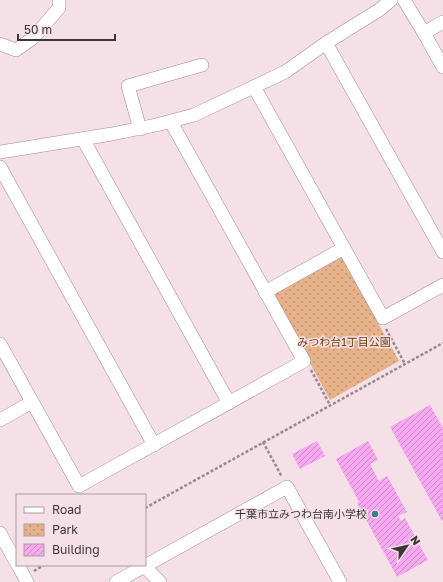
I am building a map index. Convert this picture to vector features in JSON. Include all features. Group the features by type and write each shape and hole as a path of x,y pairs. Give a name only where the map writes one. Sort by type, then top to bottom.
{"street":[{"path":"0,44 16,50 33,38 60,8 59,0"},
{"path":"0,152 140,129 194,115 285,72 326,42 379,10 391,0"},
{"path":"404,0 443,67"},
{"path":"424,33 443,22"},
{"path":"326,42 443,252"},
{"path":"140,129 128,86 202,65"},
{"path":"254,87 383,318 443,285"},
{"path":"0,344 79,486 304,360 171,122"},
{"path":"83,139 229,403"},
{"path":"0,167 154,445"},
{"path":"265,292 344,248"},
{"path":"0,420 32,402"},
{"path":"146,565 287,486 339,582"},
{"path":"0,533 16,562"},
{"path":"18,566 23,580"},
{"path":"116,582 145,566 160,582"}],"path":[{"path":"383,318 384,325 405,364"},
{"path":"146,507 443,343"},
{"path":"304,360 309,366 330,405"},
{"path":"263,442 287,486"}],"green space":[{"name":"みつわ台1丁目公園","path":"336,256 342,257 399,361 330,400 273,295 274,290"}],"building":[{"path":"430,405 443,428 442,521 390,427"},
{"path":"317,441 325,456 300,469 292,454"},
{"path":"368,441 378,460 370,464 379,481 387,476 407,512 398,516 401,521 405,518 428,560 397,577 357,503 359,502 336,459"}],"place":[{"name":"千葉市立みつわ台南小学校","path":"375,514"}]}
